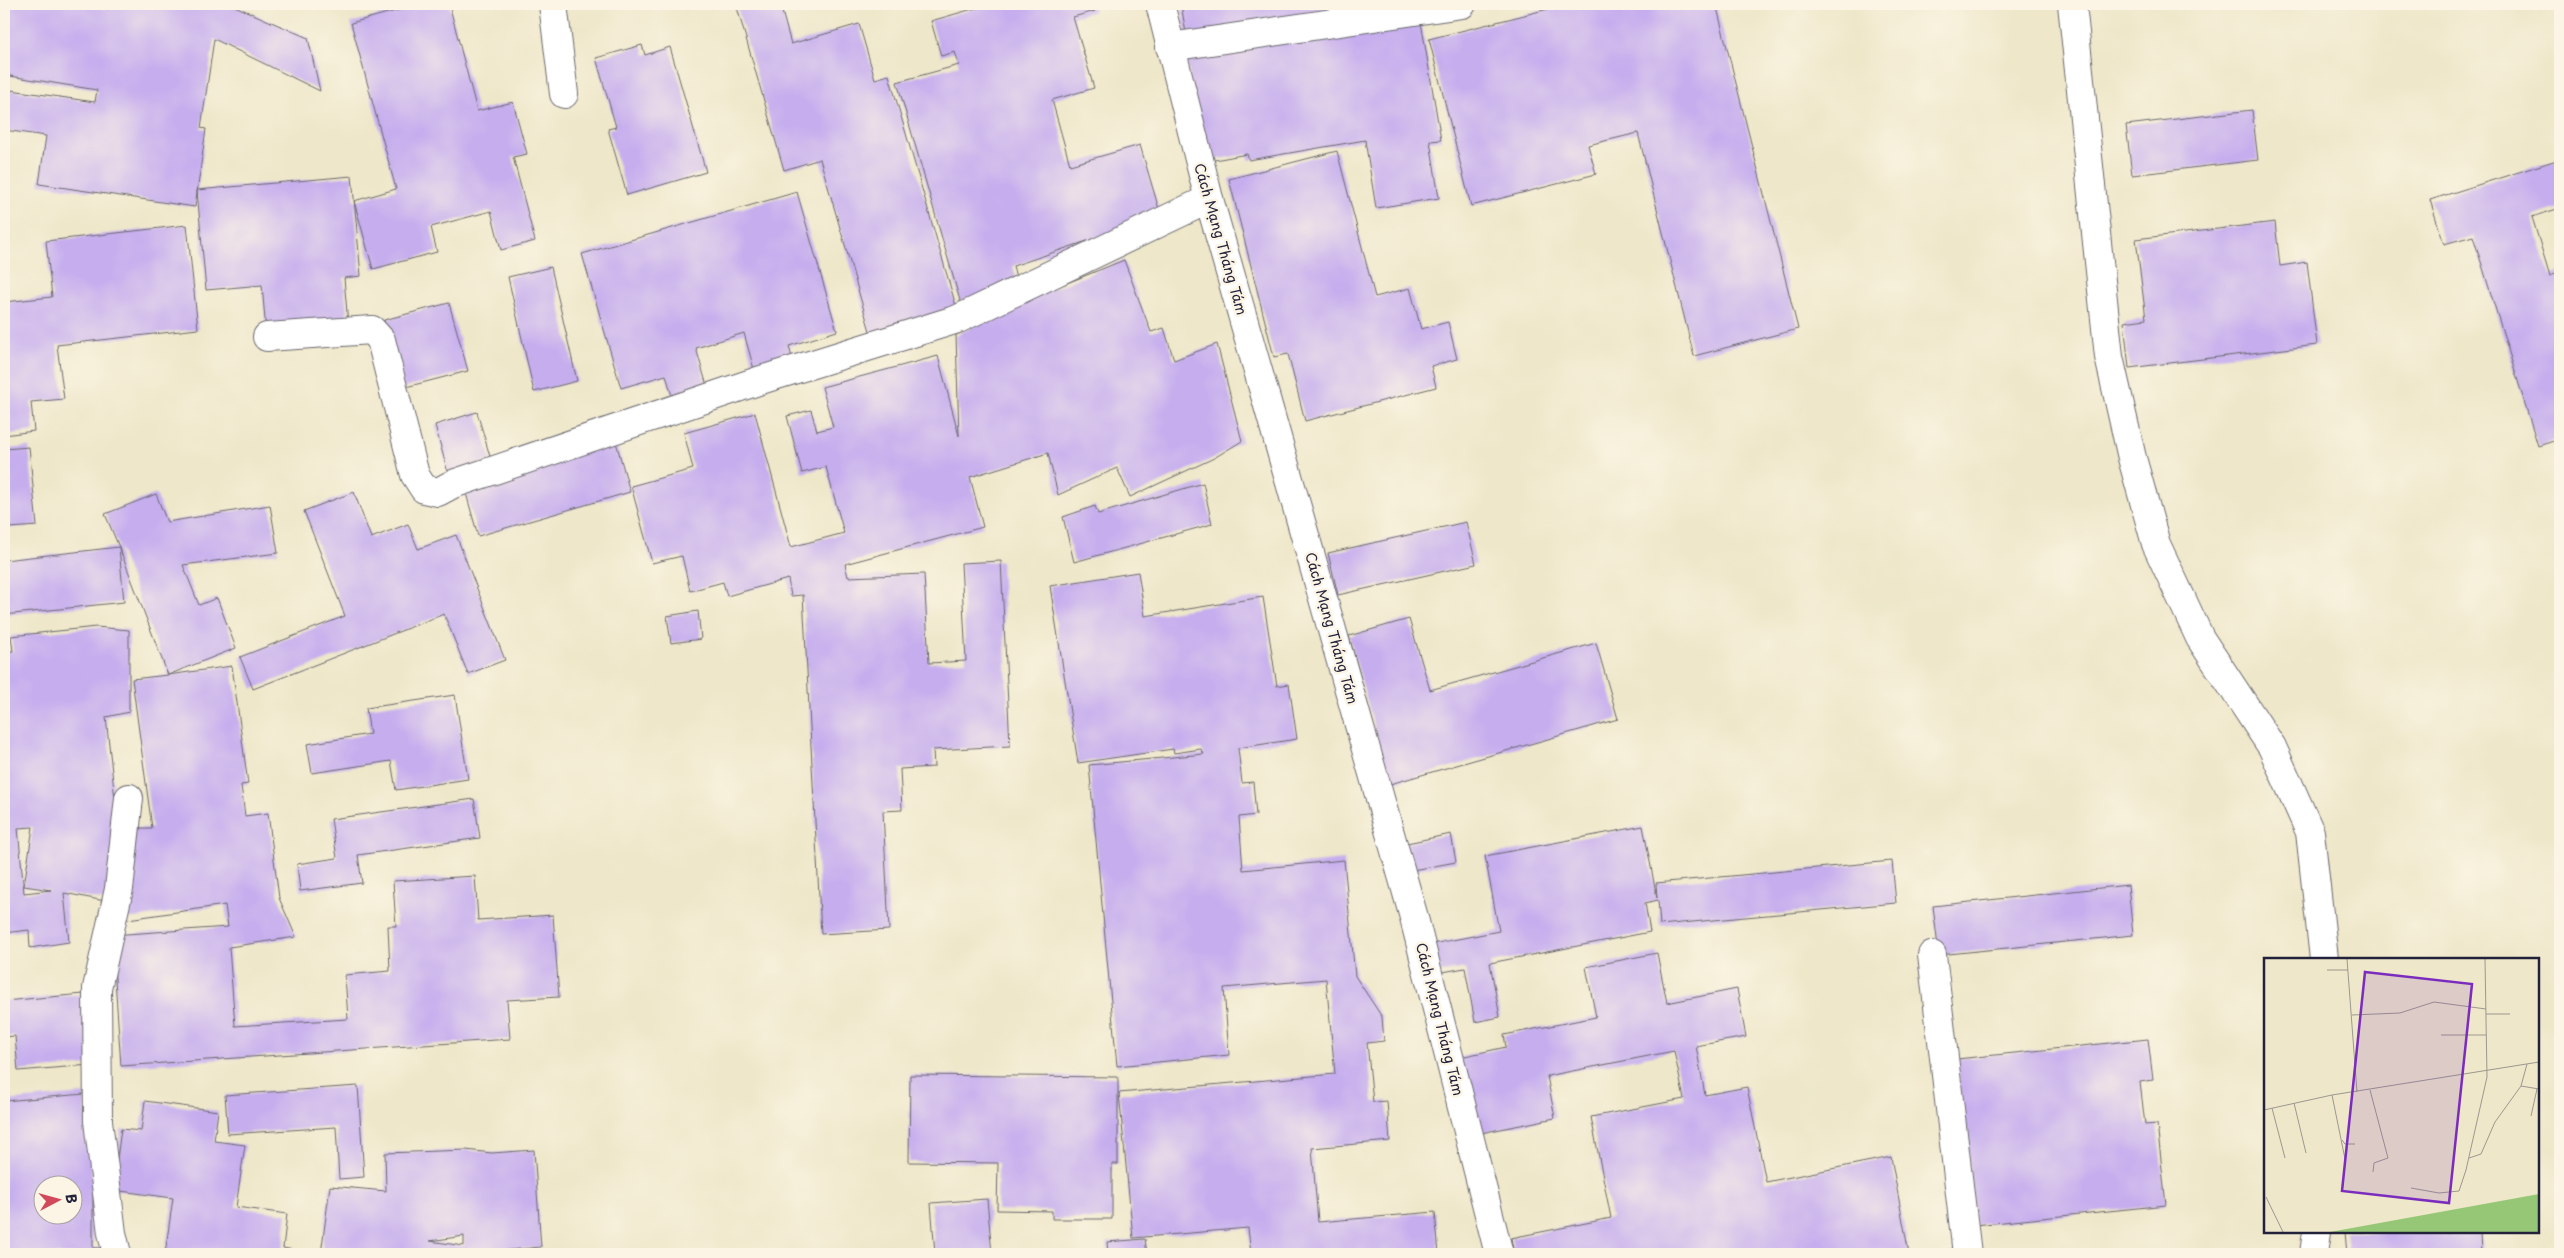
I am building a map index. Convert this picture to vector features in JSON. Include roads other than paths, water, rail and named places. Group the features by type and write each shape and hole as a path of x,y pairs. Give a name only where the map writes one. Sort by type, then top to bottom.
{"street":[{"path":"553,4 564,94"},
{"name":"Cách Mạng Tháng Tám","path":"1160,4 1209,199 1413,914 1499,1254"},
{"path":"1170,47 1462,4"},
{"path":"2072,4 2109,357 2132,458 2156,544 2200,638 2272,747 2310,832 2324,958"},
{"path":"267,337 372,330 381,340 414,475 424,489 438,492 453,484 761,380 958,320 1209,199"},
{"path":"117,1254 112,1233 98,1121 97,988 119,889 129,798"},
{"path":"1932,955 1967,1254"},
{"path":"2314,1254 2317,1233"}]}
